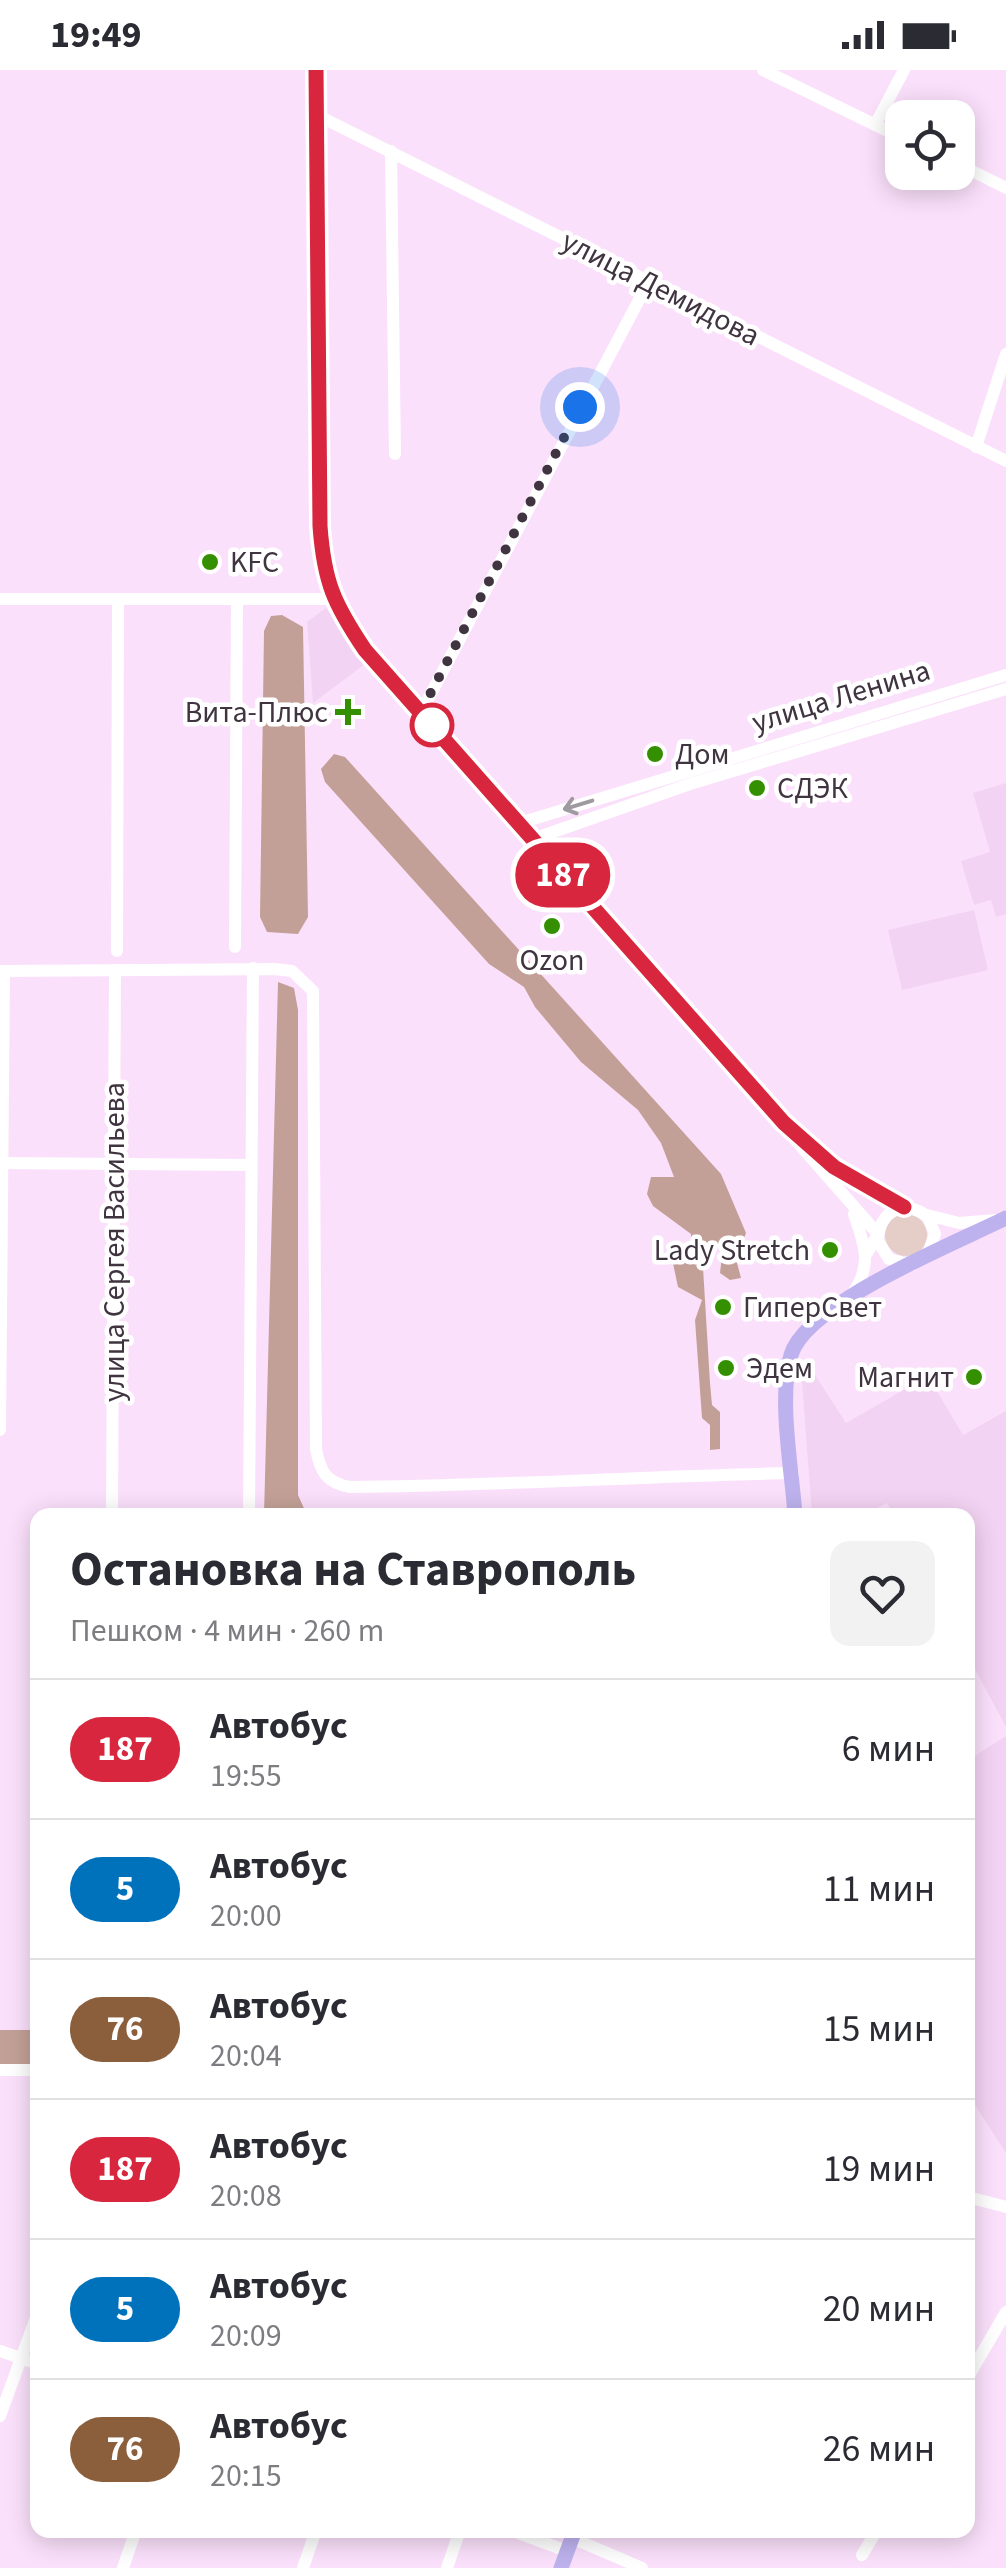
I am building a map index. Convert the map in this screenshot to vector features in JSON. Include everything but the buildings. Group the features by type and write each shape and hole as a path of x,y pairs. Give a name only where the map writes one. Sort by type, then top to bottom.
{"main road":[{"path":"795,1508 787,1381 792,1350 811,1321 851,1295 1004,1218"},
{"path":"561,2568 571,2540"}],"street":[{"path":"316,70 320,526 324,575 332,598 365,650 878,1234 888,1259 920,1262 935,1234 925,1214"},
{"path":"763,70 885,130"},
{"path":"875,125 904,70"},
{"name":"улица Демидова","path":"316,115 1006,461"},
{"path":"391,151 395,454"},
{"path":"975,172 1006,188"},
{"path":"424,715 426,702 553,456 649,281"},
{"path":"976,447 1006,354"},
{"path":"0,598 332,598"},
{"path":"117,951 118,600"},
{"path":"235,947 236,600"},
{"name":"улица Ленина","path":"520,823 1006,675"},
{"name":"улица Ленина","path":"533,839 690,784 1006,689"},
{"path":"249,1508 253,968"},
{"name":"улица Сергея Васильева","path":"112,1508 115,970"},
{"path":"0,1430 2,971 292,970 314,991 316,1449 322,1474 350,1488 793,1473"},
{"path":"784,1123 834,1167 904,1207 959,1224 1004,1218"},
{"path":"1,1163 250,1164"},
{"path":"852,1206 867,1253"},
{"path":"851,1295 861,1282 867,1253 889,1212 904,1207"},
{"path":"0,2070 30,2070"},
{"path":"975,2198 1006,2207"},
{"path":"975,2365 1006,2312"},
{"path":"0,2416 30,2334"},
{"path":"0,2351 30,2362"},
{"path":"123,2568 133,2538"},
{"path":"303,2568 313,2538"},
{"path":"447,2568 457,2538"},
{"path":"862,2556 872,2538"},
{"path":"571,2540 642,2568"}],"shaded area":[{"path":"326,608 365,664 313,703 307,622"},
{"path":"282,615 303,627 308,917 298,934 267,932 260,917 264,631 271,616"},
{"path":"334,754 345,757 721,1174 746,1233 736,1259 741,1278 730,1280 720,1273 723,1247 712,1240 702,1251 712,1405 720,1412 720,1449 710,1450 710,1425 702,1418 695,1320 702,1300 678,1287 671,1254 683,1252 691,1242 691,1234 653,1206 647,1194 651,1177 674,1177 661,1143 638,1110 581,1062 535,1007 524,987 489,964 325,782 321,769"},
{"path":"1006,783 1006,914 996,917 991,900 974,905 961,861 990,852 973,793"},
{"path":"974,910 988,970 902,990 888,930"},
{"path":"278,982 294,988 298,1010 298,1495 304,1508 264,1508"},
{"path":"906,1214 921,1220 927,1235 921,1250 906,1256 891,1250 885,1235 891,1220"},
{"path":"815,1375 846,1423 928,1376 963,1435 1006,1411 1006,1727 975,1669 975,1508 890,1508 887,1503 877,1508 811,1508 802,1382"},
{"path":"1006,1736 1006,2153 975,2105 975,1756"},
{"path":"0,2030 30,2030 30,2065 0,2065"}],"bus line":[{"name":"187","path":"316,70 320,526 324,575 332,598 365,650 784,1123 834,1167 866,1189 904,1207"}],"place":[{"name":"KFC","path":"210,562"},
{"name":"Вита-Плюс","path":"348,712"},
{"name":"Дом","path":"655,754"},
{"name":"СДЭК","path":"757,788"},
{"name":"Ozon","path":"552,926"},
{"name":"Lady Stretch","path":"830,1250"},
{"name":"ГиперСвет","path":"723,1307"},
{"name":"Эдем","path":"726,1368"},
{"name":"Магнит","path":"974,1377"}],"route":[{"path":"432,725 424,715 426,702 580,407"}]}
